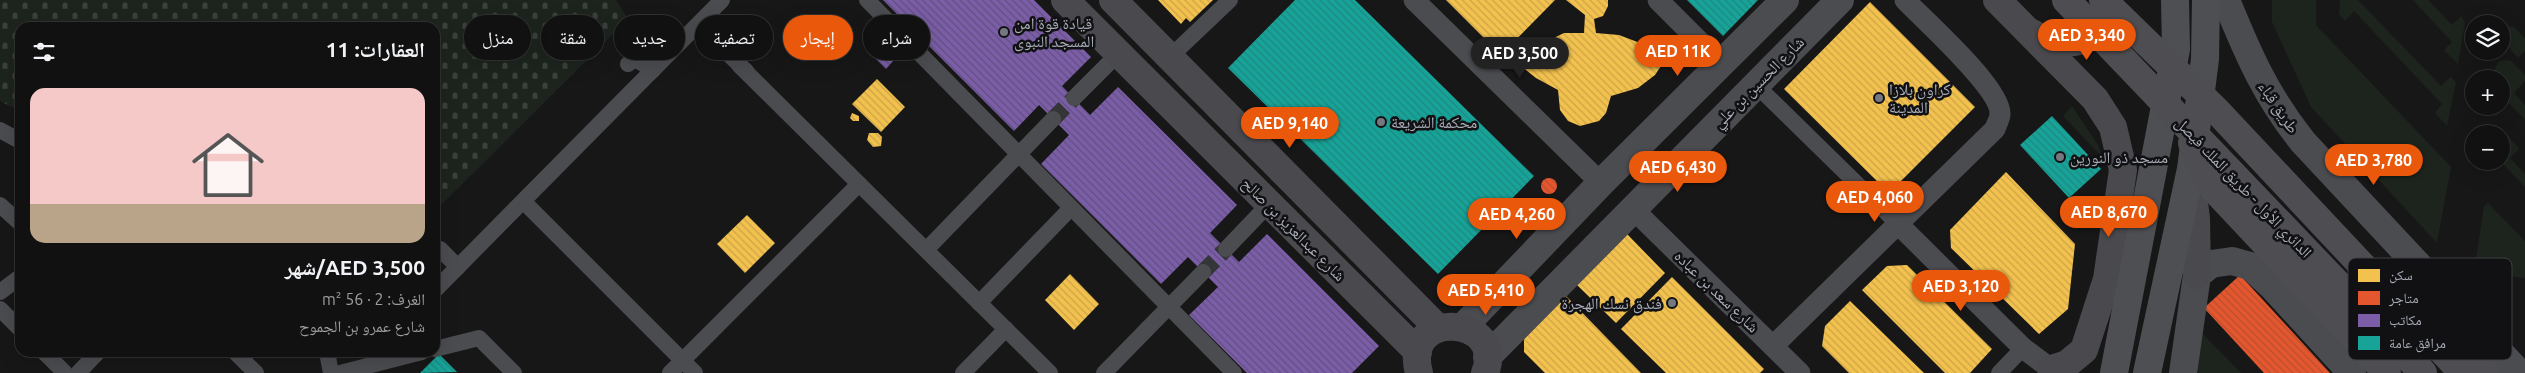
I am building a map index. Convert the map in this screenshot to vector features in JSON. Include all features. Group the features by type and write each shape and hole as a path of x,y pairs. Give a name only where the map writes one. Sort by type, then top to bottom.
{"highway":[{"name":"الدائري الأول - طريق الملك فيصل","path":"2066,0 2348,295"},
{"name":"الدائري الأول - طريق الملك فيصل","path":"2103,0 2217,111 2355,258"},
{"path":"2217,111 2260,133 2378,258"},
{"path":"2184,124 2213,188 2348,332"},
{"path":"2375,360 2387,373"},
{"name":"الدائري الأول - طريق الملك فيصل","path":"2411,360 2423,373"},
{"name":"الدائري الأول - طريق الملك فيصل","path":"2451,360 2463,373"},
{"path":"2474,360 2486,373"}],"main road":[{"name":"شارع عبدالعزيز بن صالح","path":"1065,0 1269,204 1419,362"},
{"name":"شارع عبدالعزيز بن صالح","path":"1113,0 1451,327 1477,335 1488,368"},
{"path":"1997,0 2095,99 2113,127 2122,170 2143,226"},
{"path":"2019,23 2034,34 2051,42 2070,43 2089,39 2105,29 2118,14 2121,0"},
{"path":"2114,373 2176,49 2175,0"},
{"path":"2147,373 2191,169 2205,59 2206,0"},
{"path":"2191,169 2196,219 2197,275"},
{"path":"2051,369 2067,364 2084,350 2108,271 2122,170"},
{"path":"2108,271 2143,226"},
{"name":"شارع عبدالعزيز بن صالح","path":"1419,362 1426,338 1451,327"}],"street":[{"path":"707,15 722,0"},
{"path":"867,0 1234,373"},
{"path":"1170,57 1230,0"},
{"path":"1414,0 1601,183"},
{"path":"1658,0 1722,64"},
{"path":"1451,327 1601,183 1785,0"},
{"name":"شارع الحسين بن علي","path":"1488,368 1633,209 1840,0"},
{"path":"1773,346 1899,225 1995,129 2000,114 1996,100 1982,80 1905,0"},
{"name":"طريق قباء","path":"2226,0 2247,54 2265,90 2283,118 2303,142 2412,258"},
{"path":"440,285 695,27"},
{"path":"1074,98 1118,54"},
{"path":"628,64 635,59 653,70"},
{"path":"734,60 1050,373"},
{"path":"1756,85 2023,348 2051,369"},
{"path":"926,250 1053,119"},
{"path":"0,130 15,138"},
{"path":"670,373 859,184"},
{"path":"524,202 695,373"},
{"path":"1226,249 1269,204"},
{"path":"0,205 15,218"},
{"path":"979,303 1072,208"},
{"name":"شارع سعد بن عباده","path":"1633,209 1773,346 1790,370"},
{"path":"440,248 458,267"},
{"path":"2183,373 2197,275 2211,264 2232,261 2250,266 2352,373"},
{"path":"1104,373 1170,308 1203,272"},
{"path":"0,309 15,323"},
{"path":"963,373 1006,329"},
{"path":"440,348 479,338 514,373"},
{"path":"1998,373 2023,348"},
{"path":"49,357 65,373"},
{"path":"78,373 93,357"},
{"path":"240,357 256,373"},
{"path":"328,357 331,373"},
{"path":"340,373 380,358"},
{"name":"طريق قباء","path":"2508,360 2520,373"}],"green space":[{"path":"0,0 616,0 625,15 614,15 614,33 604,43 604,15 541,15 541,60 587,60 440,206 440,22 15,22 15,108 0,101"},
{"path":"2272,0 2316,0 2316,25 2451,167 2437,243 2311,107 2272,22"},
{"path":"2340,0 2358,0 2441,86 2451,77 2456,82 2447,126 2435,113 2442,104 2354,11 2345,21 2339,14"},
{"path":"2413,0 2428,0 2452,25 2461,16 2465,22 2458,64 2444,50 2452,42"},
{"path":"2510,26 2514,27 2525,38 2525,51 2518,58 2510,49"},
{"path":"2499,61 2511,61 2525,75 2525,81 2514,93 2525,105 2525,120 2510,104 2510,70 2495,70"},
{"path":"2072,106 2098,145 2103,158 2063,116"},
{"path":"2510,138 2519,149 2510,158"},
{"path":"2510,158 2525,174 2525,187 2509,170"},
{"path":"2488,203 2525,241 2525,278 2512,276 2512,258 2476,258 2484,206"},
{"path":"2199,330 2241,373 2198,373"}],"building: سكن":[{"path":"1158,0 1213,0 1190,22 1186,18 1181,24"},
{"path":"1446,0 1555,0 1501,55"},
{"path":"1566,0 1608,0 1608,6 1603,16 1594,19 1596,33 1619,35 1667,57 1655,75 1638,88 1611,96 1606,113 1599,121 1580,126 1568,121 1560,110 1558,90 1536,78 1517,63 1531,49 1564,33 1584,33 1585,15"},
{"name":"كراون بلازا المدينة","path":"1870,2 1975,107 1889,193 1784,89"},
{"path":"877,79 905,107 881,132 852,104"},
{"path":"852,113 859,116 859,121 853,121 850,118"},
{"path":"869,133 878,133 882,137 881,146 873,147 867,140"},
{"path":"2006,172 2075,244 2068,309 2039,334 1951,248 1950,230"},
{"path":"747,215 775,243 745,273 717,244"},
{"path":"1627,234 1665,273 1616,323 1576,284"},
{"path":"1907,265 1992,349 1970,373 1945,373 1862,290 1887,266"},
{"path":"1070,274 1099,304 1074,330 1045,300"},
{"name":"فندق نسك الهجرة","path":"1672,277 1764,369 1760,373 1666,373 1621,329"},
{"path":"1564,294 1641,373 1545,373 1524,352 1524,333"},
{"path":"1850,301 1924,373 1849,373 1822,346 1825,326"}],"building: متاجر":[{"path":"1549,178 1557,186 1549,194 1541,186"},
{"path":"2240,275 2330,373 2264,373 2204,308"}],"building: مكاتب":[{"path":"883,0 1034,0 1091,57 1062,86 1090,115 1118,87 1237,205 1210,233 1239,262 1267,234 1379,346 1352,373 1247,373 1189,315 1218,287 1188,257 1161,284 1041,164 1069,135 1039,105 1014,131 930,47 930,15 898,15"},
{"path":"877,60 894,60 886,69"}],"building: مرافق عامة":[{"name":"محكمة الشريعة","path":"1295,0 1355,0 1534,176 1438,274 1228,68"},
{"path":"1687,0 1758,0 1723,36"},
{"name":"مسجد ذو النورين","path":"2052,116 2101,169 2069,198 2020,145"},
{"path":"440,355 457,372 420,373"}],"tunnel":[{"path":"1053,119 1074,98"},
{"path":"1203,272 1226,249"}],"place":[{"name":"قيادة قوة امن المسجد النبوى","path":"1004,32"},
{"name":"كراون بلازا المدينة","path":"1879,98"},
{"name":"محكمة الشريعة","path":"1381,122"},
{"name":"مسجد ذو النورين","path":"2060,157"},
{"name":"فندق نسك الهجرة","path":"1672,303"}]}
